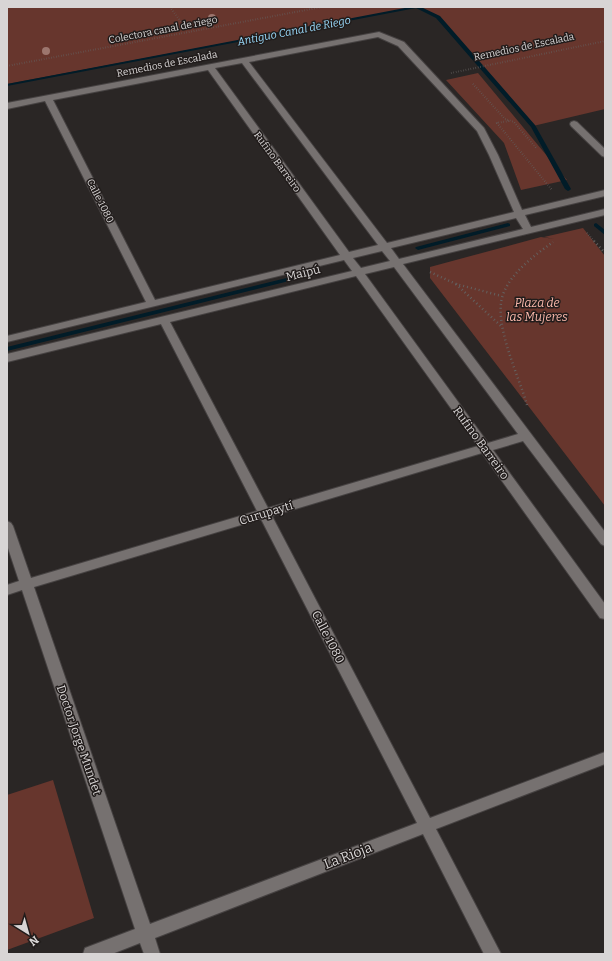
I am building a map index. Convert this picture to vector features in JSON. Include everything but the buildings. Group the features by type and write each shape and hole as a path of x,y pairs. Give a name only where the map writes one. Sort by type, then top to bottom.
{"street":[{"name":"Remedios de Escalada","path":"7,106 379,34 394,39 401,44 481,130 490,146 517,214"},
{"path":"244,60 605,541"},
{"name":"Rufino Barreiro","path":"210,67 345,256 605,614"},
{"name":"Calle 1080","path":"48,98 152,303"},
{"path":"574,124 605,154"},
{"name":"Maipú","path":"7,339 605,193"},
{"name":"Maipú","path":"7,358 605,212"},
{"path":"517,214 529,231"},
{"name":"Calle 1080","path":"164,320 493,954"},
{"name":"Curupaytí","path":"7,590 526,436"},
{"name":"Doctor Jorge Mundet","path":"7,526 152,954"},
{"name":"La Rioja","path":"91,954 605,758"}],"path":[{"path":"170,7 184,26"},
{"name":"Colectora canal de riego","path":"7,66 322,7"},
{"name":"Remedios de Escalada","path":"454,79 448,74 605,41"},
{"path":"473,84 505,119 514,122 537,149"},
{"path":"492,118 561,203"},
{"path":"574,219 605,253"},
{"path":"527,405 524,391 502,328 501,301 506,286 532,258 557,239"},
{"path":"430,272 456,284 502,296"},
{"path":"456,284 502,328"}],"green space":[{"path":"7,7 417,7 7,84"},
{"path":"417,7 605,7 605,109 533,126 438,17"},
{"path":"478,73 567,180 521,190 504,143 446,80"},
{"name":"Plaza de las Mujeres","path":"583,228 605,256 605,506 430,278 430,267 541,237 554,239 544,237"},
{"path":"53,780 94,918 7,950 7,795"}],"waterway":[{"name":"Antiguo Canal de Riego","path":"7,85 417,7 438,17 533,126 568,189"},
{"path":"418,248 508,225"},
{"name":"Antiguo Canal de Riego","path":"596,225 605,233"},
{"path":"7,349 315,273"}]}
